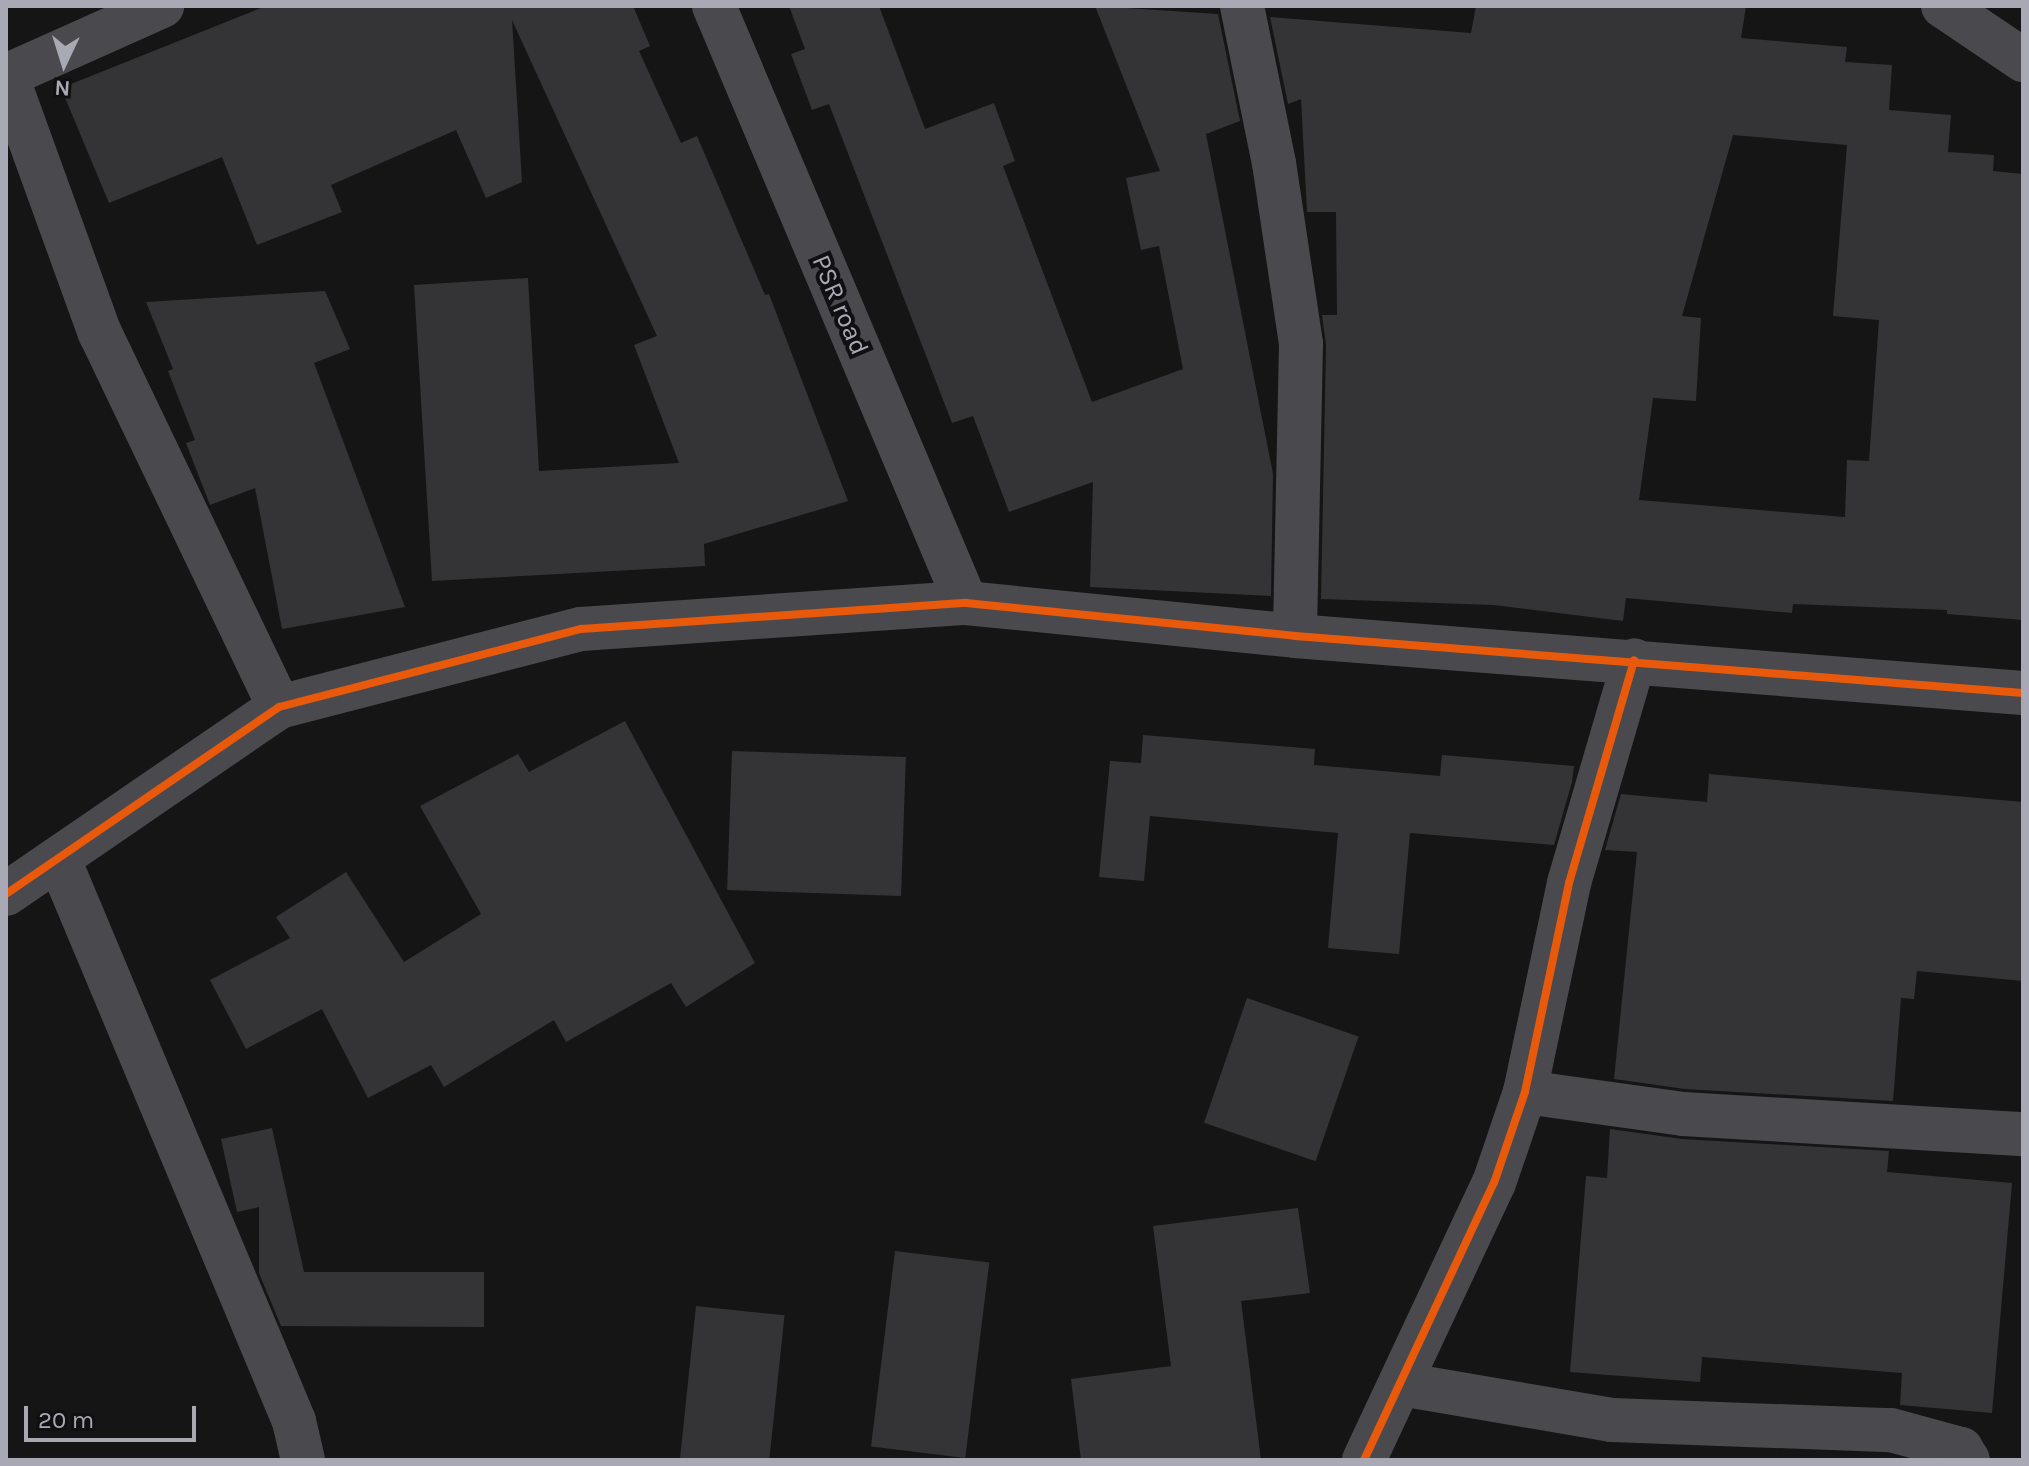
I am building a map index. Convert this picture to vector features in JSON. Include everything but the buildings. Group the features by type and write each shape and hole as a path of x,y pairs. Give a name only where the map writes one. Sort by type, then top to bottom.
{"street":[{"path":"162,6 7,75 100,333 279,707"},
{"name":"PSR road","path":"714,6 966,603"},
{"path":"1242,6 1274,163 1301,344 1295,636"},
{"path":"1943,6 2023,60"},
{"path":"6,894 60,862 279,707 581,629 966,603 1295,636 1634,660 2023,693"},
{"path":"1364,1460 1494,1183 1525,1092 1569,883 1634,660"},
{"path":"60,862 294,1421 303,1460"},
{"path":"1525,1092 1683,1114 2023,1134"},
{"path":"1401,1384 1612,1420 1891,1430 1961,1449 1968,1460"}],"cycle path":[{"path":"6,894 279,707 581,629 966,603 1295,636 2023,693"},
{"path":"1364,1460 1494,1183 1525,1092 1569,883 1634,660"}]}
